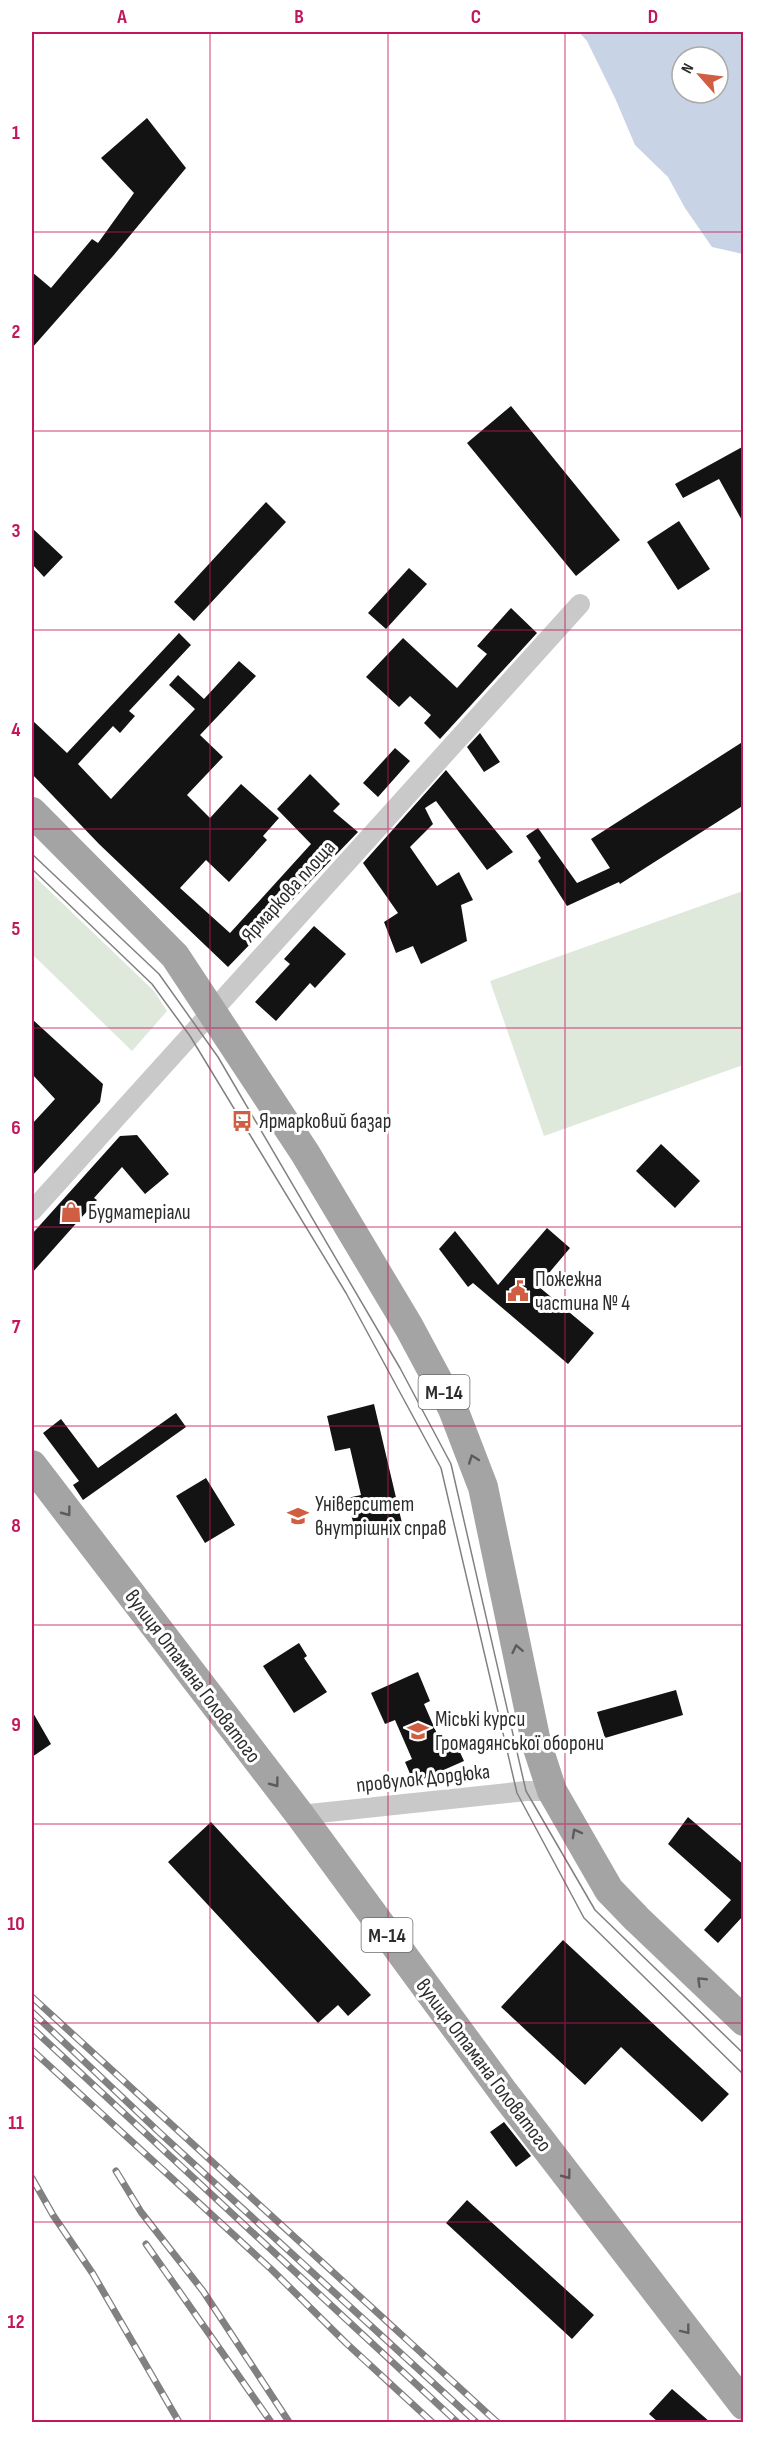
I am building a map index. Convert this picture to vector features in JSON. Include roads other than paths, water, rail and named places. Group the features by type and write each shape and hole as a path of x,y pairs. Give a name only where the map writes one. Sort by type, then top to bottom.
{"main road":[{"name":"М-14","path":"32,812 170,951 305,1153 409,1327 453,1409 483,1487 536,1742 552,1791 609,1890 744,2021"},
{"name":"вулиця Отамана Головатого","path":"32,1465 300,1815 504,2093 744,2405"}],"street":[{"name":"Ярмаркова площа","path":"32,1211 580,604"},
{"name":"провулок Дордюка","path":"300,1815 526,1791 552,1791"}],"water":[{"path":"579,32 743,32 743,254 712,247 685,208 668,177 635,145 587,41"}],"tram line":[{"path":"32,854 159,974 218,1057 400,1368 451,1464 526,1791 595,1910 744,2054"},
{"path":"32,869 152,984 190,1036 346,1293 441,1468 517,1793 584,1918 744,2075"}],"railway":[{"path":"32,1997 497,2422"},
{"path":"32,2012 160,2133 476,2422"},
{"path":"32,2028 457,2422"},
{"path":"32,2050 271,2269 346,2343 432,2422"},
{"path":"116,2171 141,2212 203,2291 289,2422"},
{"path":"32,2178 53,2215 93,2274 179,2422"},
{"path":"146,2244 271,2422"}],"place":[{"name":"Ярмарковий базар","path":"242,1121"},
{"name":"Будматеріали","path":"71,1212"},
{"name":"Пожежна частина № 4","path":"518,1291"},
{"name":"Університет внутрішніх справ","path":"298,1516"},
{"name":"Міські курси Громадянської оборони","path":"418,1731"}]}
